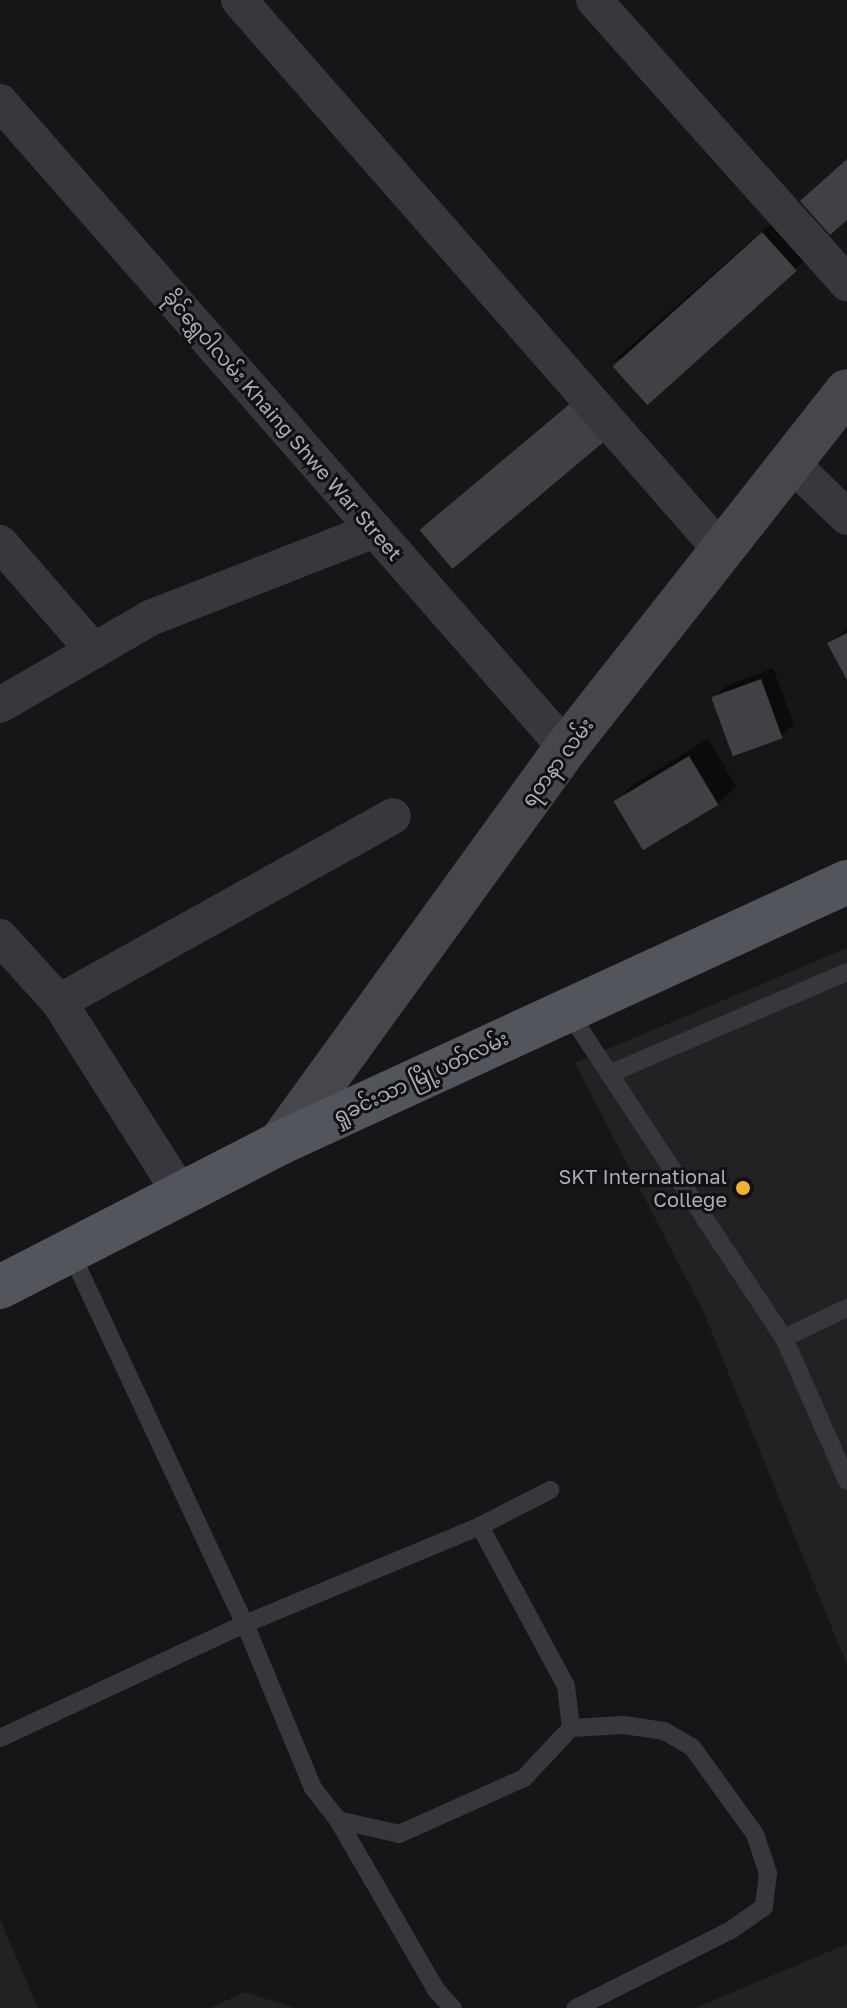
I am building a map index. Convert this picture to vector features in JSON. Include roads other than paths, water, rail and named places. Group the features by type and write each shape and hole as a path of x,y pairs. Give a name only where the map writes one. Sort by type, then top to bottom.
{"main road":[{"name":"ရတနာ လမ်း","path":"280,1143 566,748 847,391"},
{"name":"ရှုခင်းသာ မြို့ပတ်လမ်း","path":"0,1287 280,1143 847,882"}],"street":[{"path":"239,0 721,550"},
{"path":"594,0 847,283"},
{"name":"ခိုင်ရွှေဝါလမ်း Khaing Shwe War Street","path":"0,102 566,748"},
{"path":"790,462 847,517"},
{"path":"0,705 150,618 375,530"},
{"path":"0,543 94,651"},
{"path":"59,1002 393,816"},
{"path":"0,937 59,1002 182,1196"}],"lane":[{"path":"609,1074 847,972"},
{"path":"567,1009 784,1338 847,1481"},
{"path":"70,1251 245,1624 313,1788 338,1820 436,1990 453,2008"},
{"path":"784,1338 847,1308"},
{"path":"0,1738 245,1624 480,1526 550,1490"},
{"path":"480,1526 566,1686 571,1728"},
{"path":"338,1820 399,1834 524,1778 571,1728 624,1725 664,1731 692,1747 755,1834 768,1873 764,1907 731,1930 576,2008"}],"place":[{"name":"SKT International College","path":"743,1188"}]}
